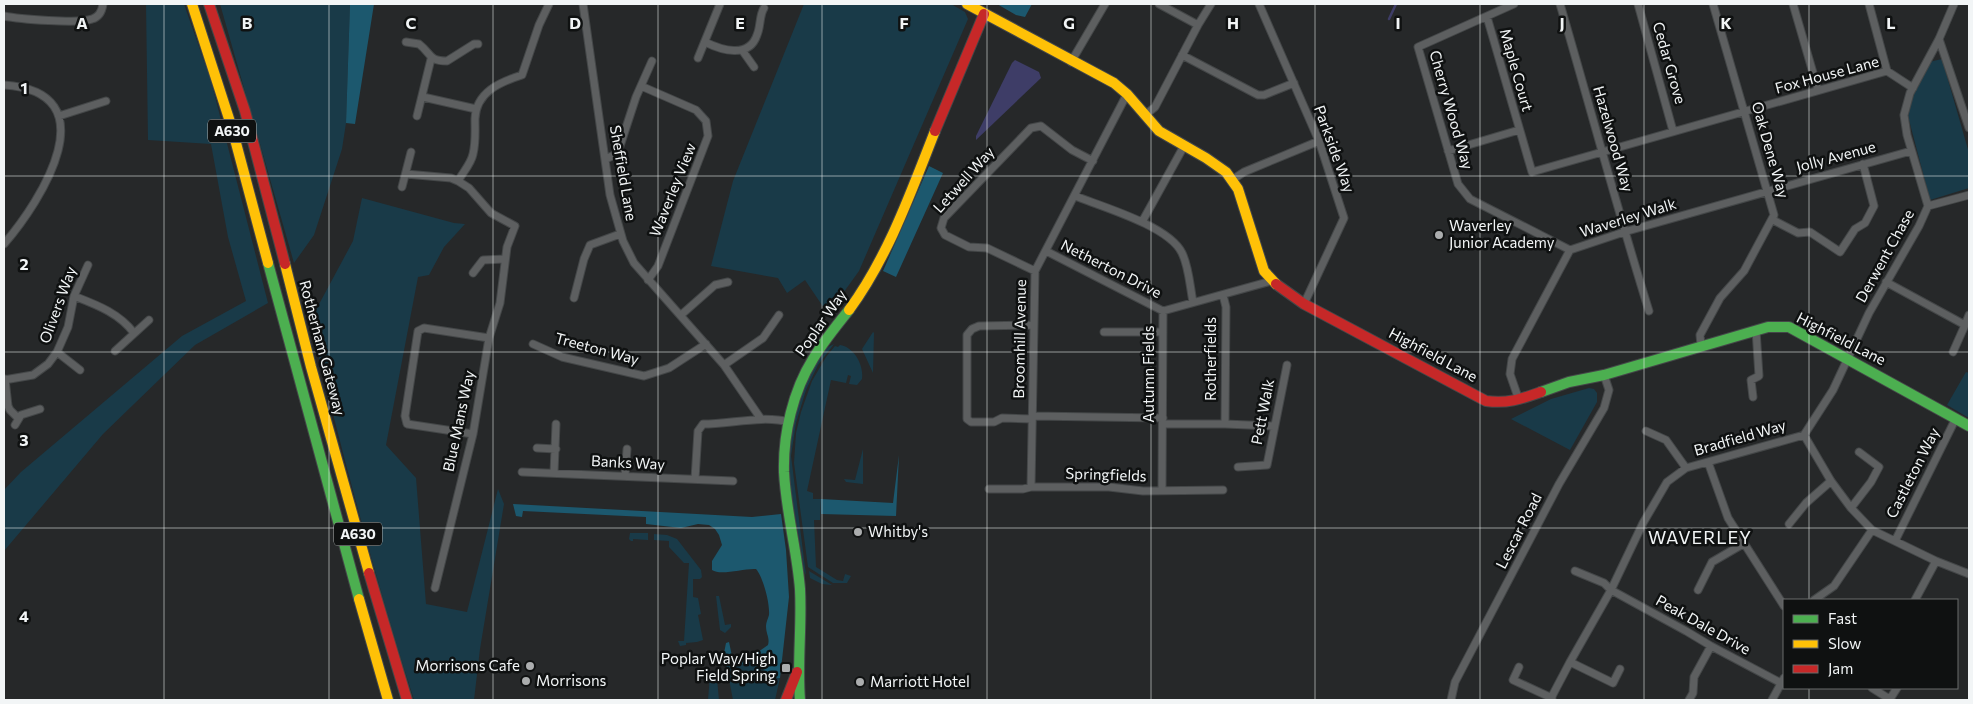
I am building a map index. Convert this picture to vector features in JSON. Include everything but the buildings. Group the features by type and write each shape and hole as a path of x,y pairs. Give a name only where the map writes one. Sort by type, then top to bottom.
{"main road":[{"name":"Rotherham Gateway","path":"192,4 232,128 368,636 388,700"},
{"name":"Rotherham Gateway","path":"209,4 245,110 311,367 384,627 407,700"},
{"path":"967,4 1008,25 1071,62 1114,83 1127,94 1144,116 1159,131 1206,158 1226,172 1238,189 1264,271 1270,280"},
{"name":"Poplar Way","path":"800,700 798,671 800,590 784,473 788,422 808,367 873,274 911,190 984,14"},
{"name":"Highfield Lane","path":"1270,280 1304,304 1486,401 1503,403 1519,400 1552,390 1569,382 1604,375 1756,330 1768,327 1789,327 1969,426"},
{"name":"Poplar Way","path":"786,700 798,671"}],"street":[{"path":"4,16 85,21 96,17 102,9 102,4"},
{"path":"406,174 458,180 473,154 476,110 483,96 498,84 522,75 539,25 549,4"},
{"name":"Sheffield Lane","path":"583,4 610,195 620,234 634,263 735,378 761,419"},
{"path":"698,58 720,4"},
{"path":"1071,62 1105,4"},
{"path":"1159,4 1198,25"},
{"path":"1144,116 1155,107 1211,4"},
{"name":"Parkside Way","path":"1259,4 1319,141 1344,218 1304,304"},
{"name":"Cherry Wood Way","path":"1514,4 1418,47 1458,184 1470,199 1570,250"},
{"name":"Hazelwood Way","path":"1560,4 1624,232 1649,310"},
{"name":"Cedar Grove","path":"1638,4 1673,131"},
{"name":"Oak Dene Way","path":"1701,345 1700,335 1720,298 1744,271 1774,215 1713,4"},
{"path":"1793,4 1818,90"},
{"path":"1869,4 1887,71"},
{"path":"1928,206 1911,151 1904,115 1913,88 1939,39 1954,4"},
{"path":"705,42 728,51 742,50 754,41 758,34 760,17 764,8"},
{"name":"Maple Court","path":"1487,17 1532,172 1603,152"},
{"path":"1939,39 1967,111 1969,128"},
{"path":"406,42 422,46 432,59 447,61 474,44 478,44"},
{"path":"742,50 754,67"},
{"path":"1182,55 1258,95 1264,95 1294,83"},
{"path":"418,116 432,59"},
{"path":"606,159 618,152 630,113 652,60"},
{"name":"Fox House Lane","path":"1603,152 1887,71 1913,88"},
{"path":"4,85 26,88 39,93 50,100 60,116 60,137 57,153 41,193 4,244"},
{"name":"Waverley View","path":"642,86 696,110 706,121 708,128 705,148 658,266 648,280"},
{"name":"Broomhill Avenue","path":"1031,487 1035,272 1127,94"},
{"path":"423,96 476,110"},
{"path":"60,116 106,101"},
{"name":"Letwell Way","path":"1035,272 987,248 969,247 945,235 941,228 944,218 1036,126 1041,126 1067,147 1093,161"},
{"path":"1448,151 1519,130"},
{"path":"1232,180 1244,172 1319,141"},
{"path":"1142,222 1184,146"},
{"name":"Jolly Avenue","path":"1767,190 1911,151"},
{"path":"402,187 411,152"},
{"path":"1773,220 1798,233 1810,232 1840,252 1855,230 1865,223 1874,206 1863,164"},
{"name":"Blue Mans Way","path":"435,588 473,434 489,338 500,303 507,247 515,226 491,213 458,180"},
{"name":"Waverley Walk","path":"1519,400 1510,374 1512,359 1570,250 1767,190"},
{"name":"Derwent Chase","path":"1847,358 1928,206 1969,195"},
{"path":"1075,196 1142,222 1170,238 1184,256 1193,302"},
{"path":"574,298 584,259 590,245 620,234"},
{"name":"Netherton Drive","path":"1046,251 1163,311"},
{"path":"473,273 483,260 505,259"},
{"name":"Olivers Way","path":"4,379 33,375 48,364 57,352 68,327 74,296 88,265"},
{"name":"Autumn Fields","path":"1162,489 1163,311 1224,295 1270,280"},
{"path":"681,315 715,285 728,282"},
{"path":"1886,282 1965,325"},
{"name":"Rotherfields","path":"1224,295 1226,307 1225,424"},
{"path":"74,296 98,305 116,315 134,333"},
{"path":"724,365 763,338 779,315"},
{"path":"1953,352 1969,315"},
{"path":"115,351 149,320"},
{"path":"1034,325 979,326 972,329 967,335 968,419 971,422 994,422 1002,418 1032,418 1274,426"},
{"path":"473,434 407,424 405,416 418,331 424,328 489,338"},
{"path":"1754,397 1752,380 1759,376 1756,330"},
{"path":"1104,332 1163,332"},
{"name":"Treeton Way","path":"533,344 562,357 644,376 669,368 706,344"},
{"path":"57,352 80,370"},
{"name":"Bradfield Way","path":"1519,667 1513,680 1551,699 1611,590 1643,523 1667,482 1686,468 1804,435 1832,390 1847,358"},
{"name":"Pett Walk","path":"1238,467 1267,465 1287,365"},
{"name":"Lescar Road","path":"1450,700 1455,682 1559,484 1604,408 1609,390 1604,375"},
{"path":"4,379 8,406 16,421 25,412 40,409"},
{"name":"Castleton Way","path":"1895,541 1956,418"},
{"path":"695,480 698,431 700,426 761,419 778,419 788,422"},
{"path":"554,473 556,424"},
{"name":"Bradfield Way","path":"1646,431 1666,440 1686,468"},
{"path":"1804,435 1831,481 1851,508 1872,530 1936,561 1969,574"},
{"path":"537,448 556,449"},
{"path":"625,476 627,449"},
{"path":"1851,508 1871,482 1879,467 1859,452"},
{"path":"1708,462 1728,518 1783,604"},
{"name":"Banks Way","path":"522,472 733,481"},
{"path":"1789,524 1806,503 1831,481"},
{"name":"Springfields","path":"990,489 1109,487 1144,491 1162,489 1222,490"},
{"path":"1815,599 1834,586 1872,530"},
{"path":"1698,590 1712,562 1743,544"},
{"path":"1917,599 1936,561"},
{"path":"1576,571 1604,583 1611,590"},
{"name":"Peak Dale Drive","path":"1611,590 1711,646 1783,680"},
{"path":"1689,700 1693,693 1694,677 1711,646"},
{"path":"1570,662 1612,683 1620,669"},
{"path":"1772,700 1783,680"},
{"path":"1874,689 1890,700 1896,689"}],"shaded area":[{"path":"146,4 184,4 211,81 268,303 195,345 103,434 4,551 4,490 21,472 182,336 246,301 228,237 211,144 148,140"},
{"path":"220,4 350,4 346,123 342,149 314,235 294,263"},
{"path":"350,4 374,4 355,124 346,123"},
{"path":"804,4 951,4 965,12 968,19 859,271 828,314 805,280 787,293 778,278 711,266 733,181"},
{"path":"997,4 1032,4 1025,17 1016,15"},
{"path":"1942,59 1969,153 1969,188 1930,200 1908,116 1910,103 1929,62"},
{"path":"1015,60 1039,72 1041,78 976,140 976,136"},
{"path":"929,166 943,173 896,277 883,271"},
{"path":"362,198 454,223 465,224 444,247 429,275 418,277 386,445 416,478 426,604 467,612 498,489 504,504 480,649 474,700 414,700 359,512 310,321 353,241"},
{"path":"874,333 873,373 862,349"},
{"path":"834,344 818,365 806,390 796,423 791,456 806,575 790,485 789,448 797,409 806,385 820,356"},
{"path":"840,345 845,346 854,353 860,363 862,379 857,385 849,384 851,376 848,375 846,383 831,380 807,491 813,493 813,499 821,499 820,520 814,520 816,567 837,580 843,581 845,574 851,576 847,583 833,583 808,567 794,463 796,433 812,381 826,357 835,346 838,347"},
{"path":"1966,372 1969,373 1969,418 1947,405"},
{"path":"1589,388 1594,389 1597,393 1597,402 1570,450 1511,419 1551,399"},
{"path":"863,449 863,484 846,482 844,479 855,480"},
{"path":"899,455 896,516 821,514 821,499 893,503"},
{"path":"513,504 752,517 781,514 786,550 789,597 780,678 773,678 764,671 758,659 727,669 724,653 726,643 729,642 732,656 744,654 745,657 750,656 750,659 768,645 769,640 766,626 769,615 768,604 763,584 756,569 727,572 712,570 712,561 722,545 719,535 709,525 698,524 681,528 646,524 646,517 523,511 522,517 516,516"},
{"path":"630,533 648,533 648,540 633,539 631,541 629,539"},
{"path":"654,534 667,535 677,539 701,570 702,577 700,579 693,579 693,597 698,598 701,614 698,615 703,640 680,646 678,641 684,641 689,563 684,563 669,547 669,541 654,540"},
{"path":"809,571 832,585 822,584 810,578"},
{"path":"716,596 719,596 725,625 731,624 731,627 725,633 720,630"},
{"path":"758,659 764,671 773,678 780,678 775,700 733,700 727,669"},
{"path":"713,674 717,679 719,700 708,700 710,675"}],"waterway":[{"path":"1389,19 1396,4"}],"traffic: fast":[{"path":"268,263 359,599"},
{"path":"800,700 800,589 785,487 785,443 795,399 806,371 821,346 849,310"},
{"path":"1541,392 1569,382 1604,375 1768,327 1789,327 1969,426"}],"traffic: slow":[{"path":"192,4 232,128 268,263"},
{"path":"967,4 1114,83 1127,94 1159,131 1206,158 1226,172 1238,189 1264,271 1276,284"},
{"path":"849,310 863,290 887,246 908,200 935,131"},
{"path":"285,264 311,367 369,573"},
{"path":"359,599 388,700"}],"traffic: jam":[{"path":"209,4 245,111 285,264"},
{"path":"935,131 984,14"},
{"path":"1276,284 1304,304 1486,401 1521,399 1541,392"},
{"path":"369,573 407,700"},
{"path":"786,700 797,672"}],"place":[{"name":"Waverley Junior Academy","path":"1439,235"},
{"name":"Whitby's","path":"858,532"},
{"name":"Morrisons Cafe","path":"530,666"},
{"name":"Poplar Way/High Field Spring","path":"786,668"},
{"name":"Morrisons","path":"526,681"},
{"name":"Marriott Hotel","path":"860,682"}],"district":[{"name":"WAVERLEY","path":"1700,538"}]}
